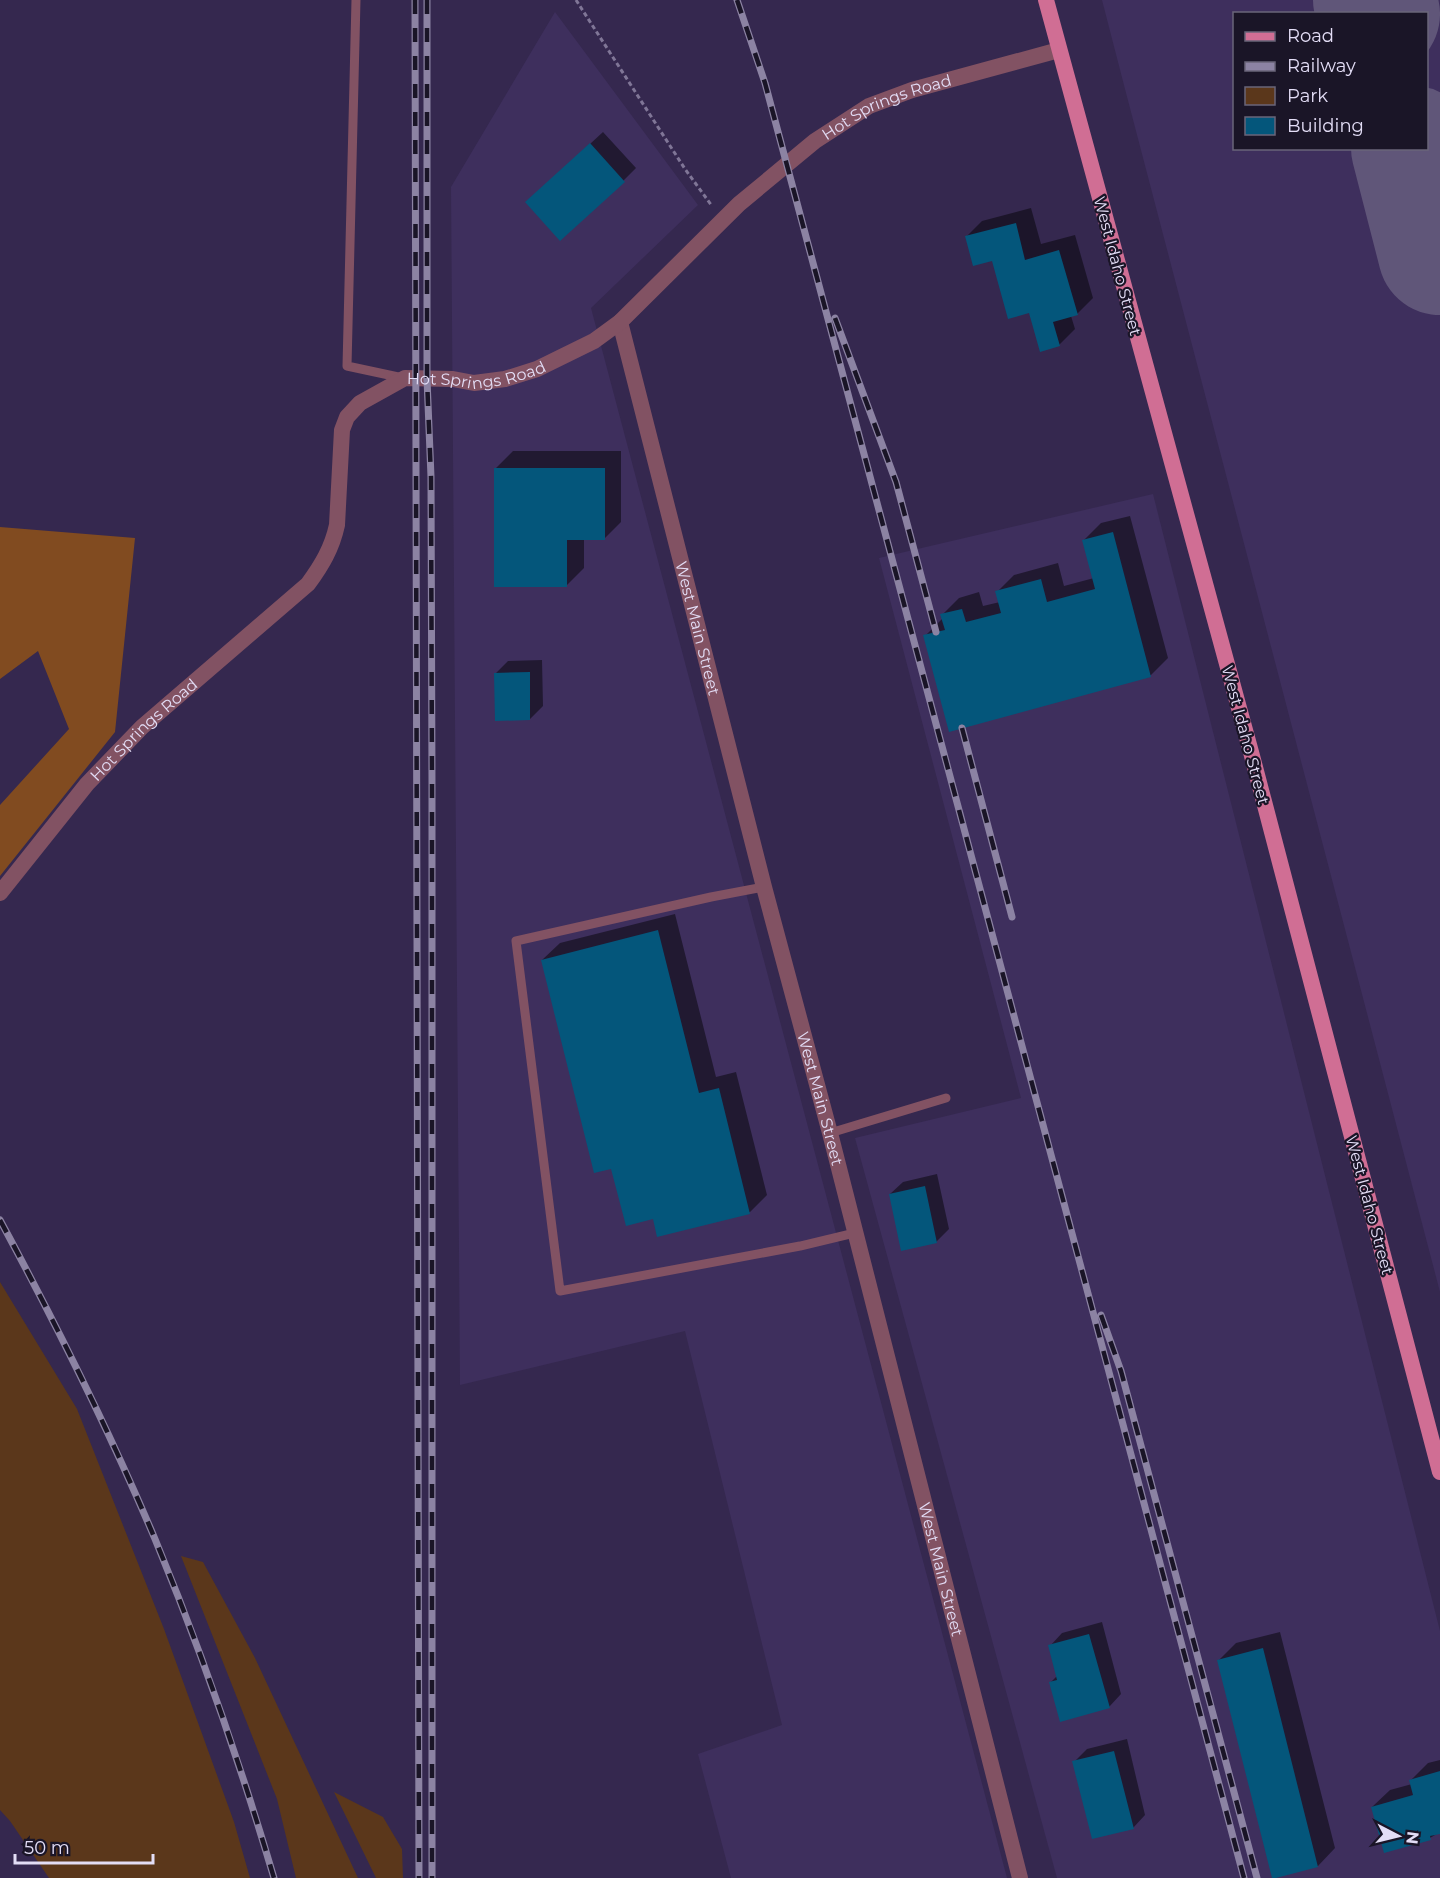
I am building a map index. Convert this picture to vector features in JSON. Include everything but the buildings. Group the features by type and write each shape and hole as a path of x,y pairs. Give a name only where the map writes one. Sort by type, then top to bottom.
{"main road":[{"name":"West Idaho Street","path":"1046,0 1251,752 1440,1472"}],"street":[{"name":"Hot Springs Road","path":"0,893 87,784 142,727 308,584 327,558 334,538 337,525 342,430 347,417 360,403 405,378 453,379 474,383 506,379 537,369 563,357 594,341 620,322 722,220 786,164 815,141 869,106 912,90 1059,50"},
{"name":"West Main Street","path":"620,322 1020,1878"}],"lane":[{"path":"356,0 347,366 405,378"},
{"path":"764,887 516,941 560,1291 800,1246 854,1233"},
{"path":"830,1133 946,1098"}],"path":[{"path":"576,0 685,169 722,220"}],"shaded area":[{"path":"1102,0 1440,0 1440,1292"},
{"path":"555,12 698,205 591,308 1007,1878 731,1878 698,1754 782,1725 685,1331 460,1385 451,187"},
{"path":"1153,494 1440,1631 1440,1878 1057,1878 855,1138 1021,1098 879,558"},
{"path":"0,527 135,538 115,732 0,876 0,805 69,729 38,651 0,679"}],"green space":[{"path":"0,1282 77,1409 164,1629 234,1822 250,1878 49,1878 0,1810"},
{"path":"181,1556 203,1562 255,1658 358,1878 296,1878 277,1799"},
{"path":"334,1792 383,1817 402,1849 403,1878 376,1878"}],"runway":[{"path":"1375,0 1378,12"},
{"path":"1414,150 1440,253"}],"railway":[{"path":"415,0 419,1878"},
{"path":"427,0 427,379 431,477 432,785 432,1878"},
{"path":"737,0 765,83 1244,1878"},
{"path":"835,318 896,482 936,632"},
{"path":"962,728 1012,917"},
{"path":"0,1220 81,1378 155,1539 219,1707 274,1878"},
{"path":"1101,1315 1121,1371 1257,1878"}]}
